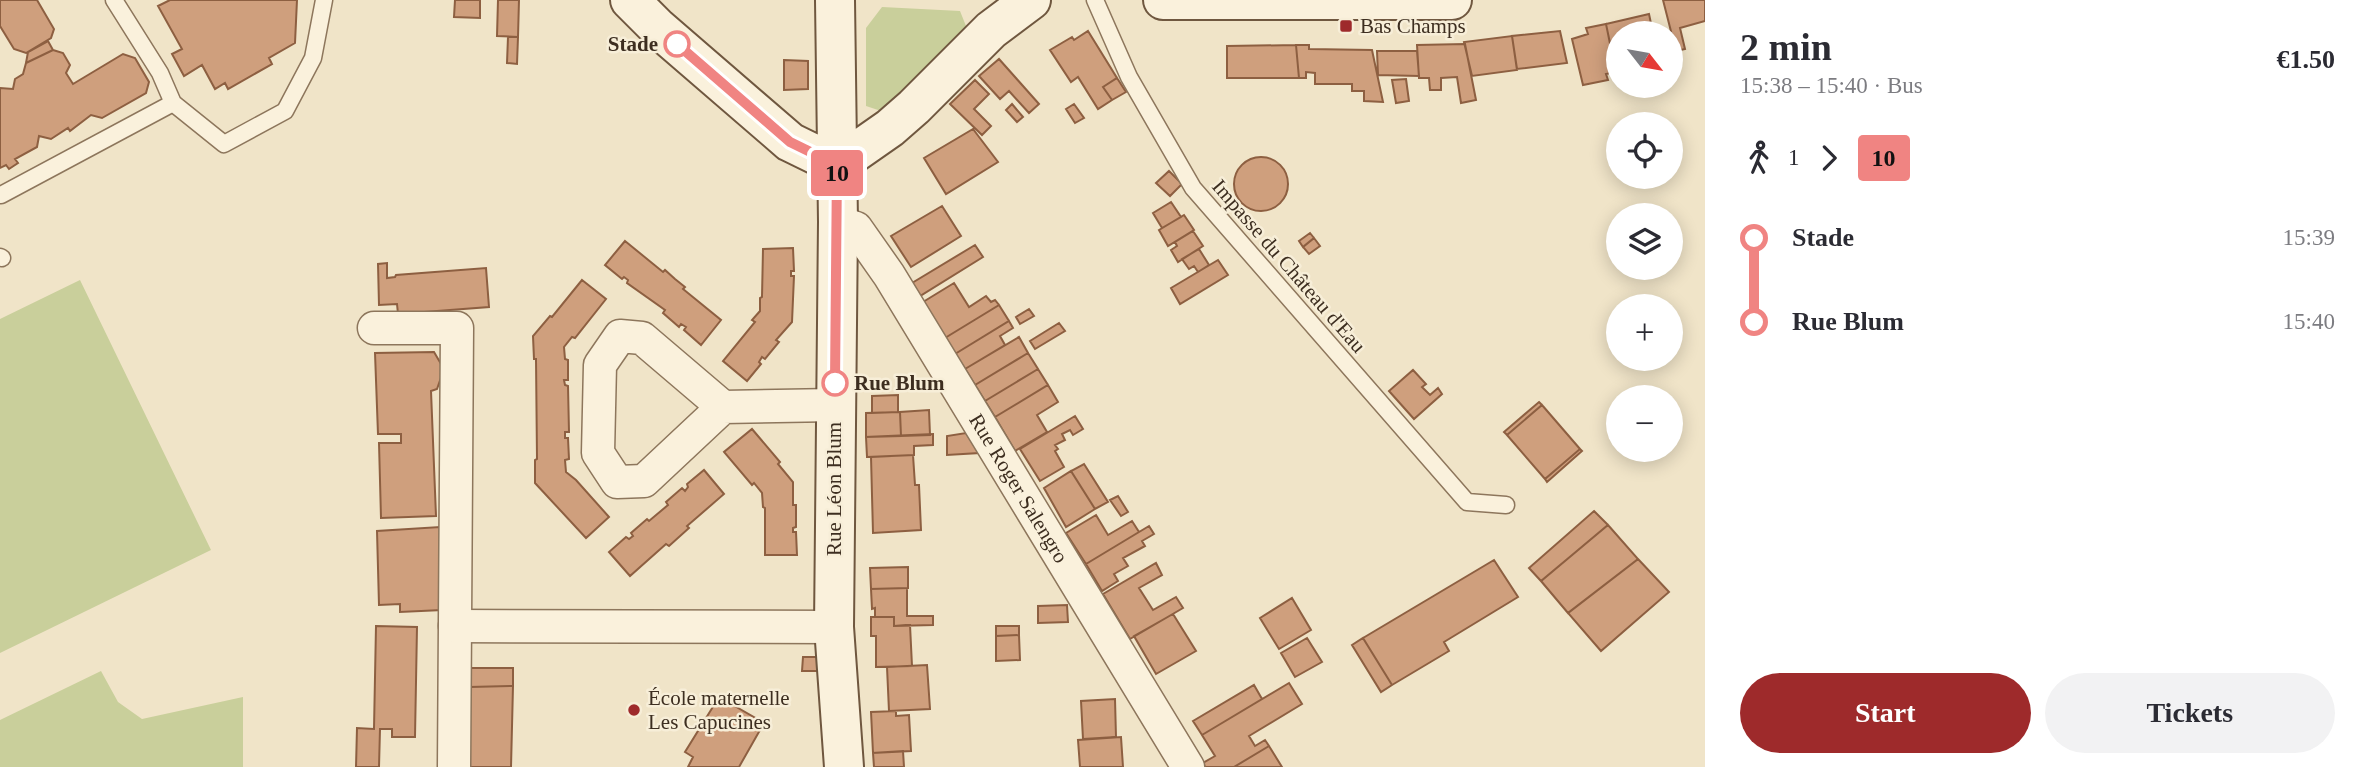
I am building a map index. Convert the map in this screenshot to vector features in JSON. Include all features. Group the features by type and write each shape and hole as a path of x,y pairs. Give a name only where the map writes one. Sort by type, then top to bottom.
{"street":[{"path":"630,0 790,142 837,165 890,128 914,107 988,15 1031,0"},
{"name":"Rue Léon Blum","path":"835,0 838,222 834,627 844,767"},
{"path":"1163,0 1452,0"},
{"name":"Rue Roger Salengro","path":"838,222 856,228 889,275 1188,767"},
{"path":"374,328 457,328 454,767"},
{"path":"723,407 644,481 617,482 598,453 600,365 620,336 642,338 723,407 835,405"},
{"path":"455,625 834,627"}],"lane":[{"path":"114,0 160,73 173,103 224,144 285,111 313,58 324,0"},
{"name":"Impasse du Château d'Eau","path":"1095,0 1129,76 1193,188 1466,502 1506,505"},
{"path":"1,195 173,103"}],"green space":[{"path":"882,7 960,11 970,36 893,115 866,106 866,28"},
{"path":"80,280 211,550 0,653 0,319"},
{"path":"101,671 118,702 142,719 243,697 243,767 0,767 0,720"}],"building":[{"path":"0,0 37,0 54,29 51,38 26,53 14,49 0,26"},
{"path":"170,0 297,0 295,43 269,58 272,64 228,89 225,83 215,89 202,65 184,76 172,54 182,49 158,6"},
{"path":"455,0 480,0 480,18 454,17"},
{"path":"498,0 519,0 518,37 497,36"},
{"path":"1663,0 1705,0 1705,21 1684,27 1684,21 1668,21"},
{"path":"1649,14 1650,21 1619,21"},
{"path":"1606,24 1606,80 1583,85 1572,39 1588,34 1586,28"},
{"path":"1088,31 1117,78 1103,87 1112,100 1098,109 1078,77 1071,82 1050,50"},
{"path":"1560,31 1567,63 1517,69 1512,36"},
{"path":"1512,36 1517,70 1472,76 1464,42"},
{"path":"508,37 518,37 517,64 507,63"},
{"path":"48,41 53,50 26,63 28,52"},
{"path":"1465,44 1476,100 1461,103 1457,77 1441,78 1441,90 1430,90 1429,78 1419,78 1417,45"},
{"path":"1296,45 1309,45 1309,49 1372,50 1383,102 1364,101 1364,91 1352,91 1352,84 1315,84 1315,73 1306,72 1306,78 1299,78"},
{"path":"1296,45 1299,78 1227,78 1227,46"},
{"path":"53,50 63,53 70,65 66,73 73,84 123,54 135,58 149,82 146,93 102,118 91,115 70,131 68,128 51,139 39,136 37,147 15,159 18,163 9,169 6,165 0,168 0,88 13,89 15,79 23,74 26,63"},
{"path":"1377,51 1417,51 1419,76 1378,75"},
{"path":"999,59 1039,104 1029,113 1009,91 1000,99 979,76"},
{"path":"784,60 808,61 808,89 784,90"},
{"path":"1117,78 1126,92 1112,100 1103,87"},
{"path":"1406,79 1409,101 1396,103 1392,80"},
{"path":"975,80 989,94 974,109 991,126 982,135 950,104"},
{"path":"1012,104 1023,117 1017,122 1006,110"},
{"path":"1074,104 1084,118 1075,123 1066,109"},
{"path":"973,129 998,162 946,194 924,158"},
{"path":"1261,157 1280,165 1288,184 1280,203 1261,211 1242,203 1234,184 1242,165"},
{"path":"1169,171 1182,184 1170,196 1156,183"},
{"path":"1171,202 1181,217 1162,228 1153,213"},
{"path":"942,206 961,236 911,267 891,236"},
{"path":"1184,215 1194,230 1168,246 1159,230"},
{"path":"1193,231 1203,246 1178,262 1171,250 1177,246 1175,242"},
{"path":"1310,233 1314,238 1303,247 1299,241"},
{"path":"1314,238 1320,246 1309,254 1303,247"},
{"path":"625,241 663,272 665,270 685,287 683,289 721,320 701,345 684,330 686,327 681,324 679,327 663,313 665,310 605,265"},
{"path":"975,245 983,257 920,296 912,283"},
{"path":"793,248 792,322 776,340 779,342 765,359 762,357 759,362 761,364 747,381 723,361 755,322 752,320 760,311 763,249"},
{"path":"1199,249 1209,265 1198,272 1194,266 1189,269 1182,259"},
{"path":"1218,260 1228,275 1180,304 1171,288"},
{"path":"387,263 387,278 486,268 489,307 398,314 397,304 379,305 378,264"},
{"path":"582,280 606,299 575,338 572,337 564,347 565,359 568,360 568,380 564,380 568,386 569,432 565,432 569,459 565,460 566,472 609,517 586,538 535,483 536,359 533,336"},
{"path":"954,283 969,307 986,296 999,305 945,338 923,302"},
{"path":"999,305 1009,321 955,354 945,338"},
{"path":"1029,309 1034,316 1020,324 1016,317"},
{"path":"1009,321 1013,328 1000,336 1005,345 965,369 955,354"},
{"path":"1059,323 1065,331 1035,349 1030,341"},
{"path":"1019,337 1028,353 975,385 965,369"},
{"path":"434,352 444,369 437,389 431,391 436,516 381,518 379,443 401,443 401,434 378,434 375,353"},
{"path":"1028,353 1038,369 985,401 975,385"},
{"path":"1038,369 1048,385 995,417 985,401"},
{"path":"1413,370 1426,384 1422,387 1430,395 1438,388 1442,394 1414,419 1389,391"},
{"path":"1048,385 1058,402 1037,415 1047,432 1015,451 995,417"},
{"path":"898,395 898,412 872,413 872,396"},
{"path":"1539,402 1542,405 1507,435 1504,432"},
{"path":"1542,405 1580,449 1545,479 1507,435"},
{"path":"929,410 930,435 901,436 900,412"},
{"path":"900,412 901,436 866,437 866,413"},
{"path":"1075,416 1083,429 1073,435 1070,430 1062,434 1065,440 1055,445 1058,449 1055,451 1064,467 1040,481 1020,449"},
{"path":"752,429 793,482 796,527 793,532 796,532 797,555 765,555 765,508 762,493 724,452"},
{"path":"966,433 979,453 947,455 947,436"},
{"path":"933,434 933,445 914,446 914,455 867,457 866,437"},
{"path":"1580,449 1582,451 1547,482 1545,479"},
{"path":"913,455 915,485 919,485 921,530 873,533 871,457"},
{"path":"1084,464 1108,502 1095,509 1071,471"},
{"path":"704,470 724,494 687,526 689,528 669,546 666,544 630,576 609,552 626,537 629,539 633,536 631,533 668,505 666,502 682,488 685,491 687,484"},
{"path":"1071,471 1095,509 1066,527 1044,488"},
{"path":"1118,496 1128,512 1121,516 1110,500"},
{"path":"1594,511 1608,525 1541,581 1529,568"},
{"path":"1096,515 1108,535 1132,521 1139,532 1086,564 1066,533"},
{"path":"1608,525 1638,559 1568,613 1541,581"},
{"path":"1149,526 1154,534 1142,541 1145,546 1123,558 1128,566 1114,574 1118,581 1102,591 1086,564"},
{"path":"440,527 442,610 400,612 400,604 379,605 377,531"},
{"path":"1638,559 1669,592 1601,651 1568,613"},
{"path":"1494,560 1518,597 1444,642 1449,651 1392,685 1363,638"},
{"path":"1156,563 1162,575 1139,588 1153,610 1176,597 1183,608 1130,639 1103,594"},
{"path":"908,567 908,588 871,589 870,568"},
{"path":"907,588 907,616 933,616 933,625 894,626 894,617 875,617 871,589"},
{"path":"1292,598 1311,630 1279,649 1260,618"},
{"path":"1067,605 1068,622 1038,623 1038,606"},
{"path":"1173,614 1196,651 1156,674 1134,636"},
{"path":"871,617 894,617 894,626 910,625 912,666 876,667 876,636 871,636"},
{"path":"376,626 417,627 415,737 392,737 392,729 380,729 379,767 356,767 357,728 374,729"},
{"path":"996,626 1019,626 1019,635 996,636"},
{"path":"1019,635 1020,660 996,661 996,636"},
{"path":"1307,638 1322,662 1295,677 1281,653"},
{"path":"1363,638 1392,685 1381,692 1352,645"},
{"path":"803,657 817,657 817,671 802,671"},
{"path":"927,665 930,709 889,711 887,667"},
{"path":"470,668 513,668 513,686 470,687"},
{"path":"1289,683 1302,704 1249,736 1255,746 1265,740 1269,746 1234,767 1205,767 1203,763 1215,756 1202,735"},
{"path":"1254,685 1262,699 1202,735 1193,721"},
{"path":"513,686 511,767 468,767 470,687"},
{"path":"719,697 764,723 739,767 688,767 693,757 685,752"},
{"path":"1115,699 1116,737 1083,739 1081,701"},
{"path":"896,711 896,716 909,715 911,751 873,753 871,712"},
{"path":"1121,737 1123,767 1080,767 1078,740"},
{"path":"1269,746 1282,767 1234,767"},
{"path":"903,751 904,767 874,767 873,753"}],"bus line":[{"name":"10","path":"677,44 790,142 837,165 835,383"}],"place":[{"name":"Bas Champs","path":"1346,26"},
{"name":"Stade","path":"677,44"},
{"name":"Rue Blum","path":"835,383"},
{"name":"École maternelle Les Capucines","path":"634,710"}]}
